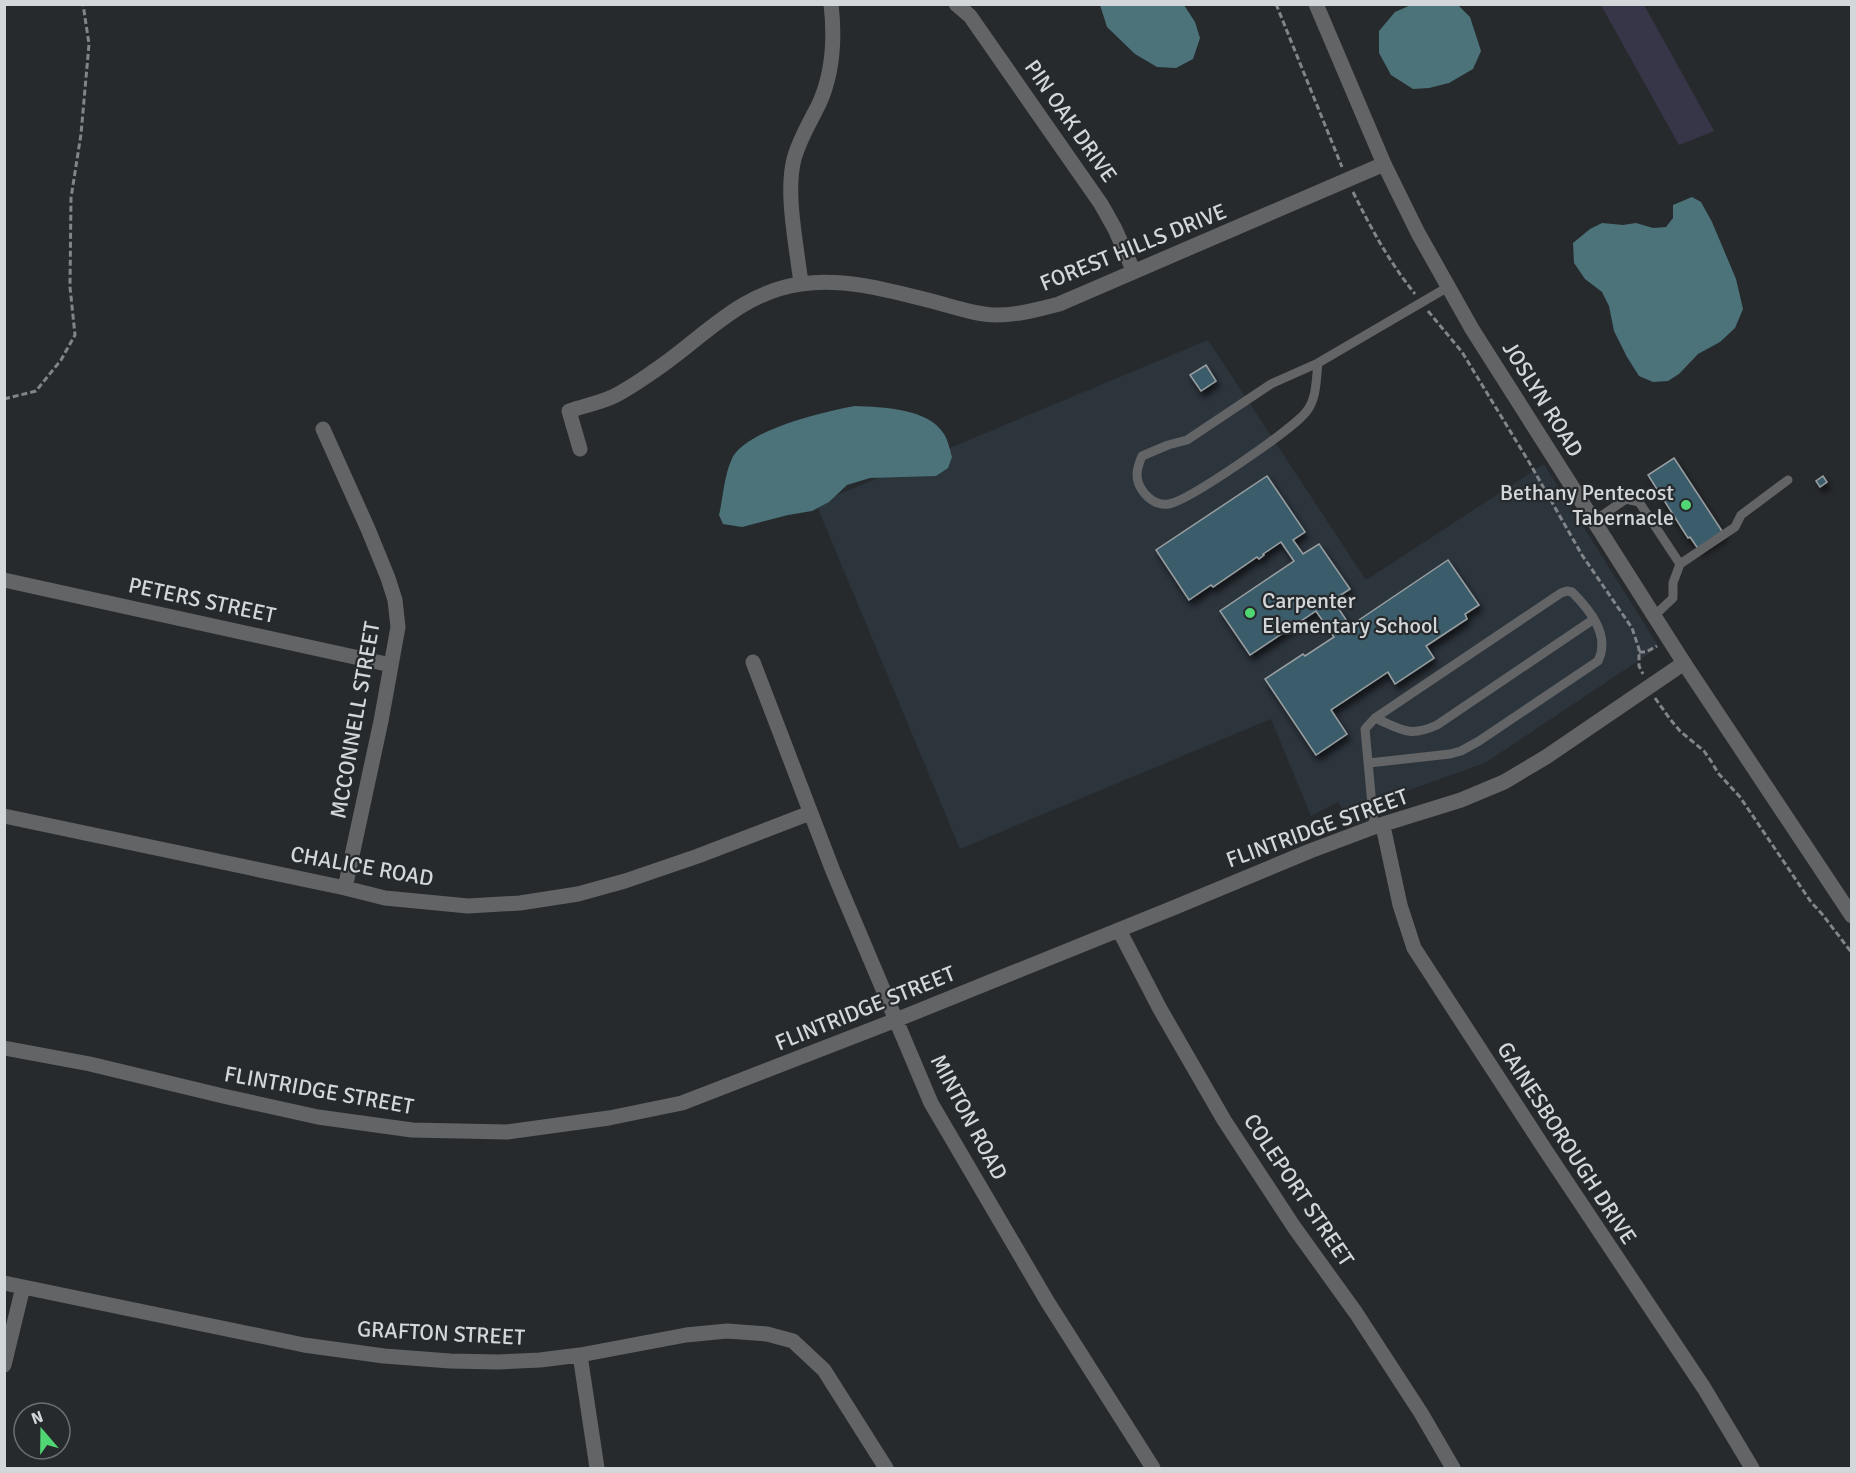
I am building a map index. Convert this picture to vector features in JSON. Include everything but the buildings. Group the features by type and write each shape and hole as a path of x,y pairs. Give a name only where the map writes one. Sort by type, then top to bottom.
{"street":[{"path":"801,284 790,184 797,150 820,102 830,72 834,30 831,4"},
{"name":"PIN OAK DRIVE","path":"956,4 970,16 1101,204 1134,272"},
{"name":"JOSLYN ROAD","path":"1316,4 1384,164 1418,233 1472,329 1684,663 1851,916"},
{"name":"FOREST HILLS DRIVE","path":"580,449 569,411 612,398 656,370 724,316 750,300 777,289 801,284 840,283 996,315 1028,312 1059,304 1384,164"},
{"name":"MCCONNELL STREET","path":"323,429 388,578 395,600 398,627 381,721 345,888"},
{"name":"PETERS STREET","path":"4,580 391,664"},
{"name":"MINTON ROAD","path":"753,662 810,813 931,1103 1047,1300 1153,1468"},
{"name":"FLINTRIDGE STREET","path":"4,1048 90,1064 318,1117 412,1130 507,1132 609,1118 682,1102 896,1020 1310,851 1378,826 1461,800 1504,782 1546,757 1684,663"},
{"name":"CHALICE ROAD","path":"4,816 385,898 468,906 520,903 578,894 698,856 810,813"},
{"name":"GAINESBOROUGH DRIVE","path":"1378,826 1414,948 1531,1129 1704,1388 1752,1468"},
{"name":"COLEPORT STREET","path":"1119,930 1160,1009 1224,1120 1294,1227 1356,1313 1421,1413 1453,1468"},
{"name":"GRAFTON STREET","path":"4,1283 303,1345 384,1356 498,1362 580,1355 686,1335 727,1330 767,1334 793,1341 824,1371 886,1468"},
{"path":"4,1365 23,1287"},
{"path":"580,1355 597,1468"}],"lane":[{"path":"1318,363 1315,392 1308,411 1291,428 1190,495 1169,504 1157,503 1145,495 1139,486 1136,471 1142,456 1187,440 1272,384 1318,363 1448,287"},
{"path":"1654,616 1673,598 1673,583 1680,564 1735,527 1741,514 1788,480"},
{"path":"1594,521 1626,500 1639,502 1680,564"},
{"path":"1369,763 1450,754 1479,741 1598,661 1602,641 1596,622 1572,591 1561,593 1375,718 1365,729 1369,763 1378,826"},
{"path":"1375,718 1407,731 1417,733 1426,731 1594,619"}],"path":[{"path":"4,399 36,392 61,360 75,335 70,287 71,198 81,134 89,44 83,4"},
{"path":"1276,4 1347,181 1382,249 1398,273 1462,352 1582,555 1632,628 1639,652 1639,666 1649,688 1680,731 1704,752 1718,773 1740,797 1811,902 1851,953"},
{"path":"1639,652 1646,652"}],"shaded area":[{"path":"1100,5 1184,5 1195,22 1200,38 1193,59 1176,68 1157,67 1135,54 1107,27"},
{"path":"1411,5 1458,5 1470,17 1481,51 1473,69 1449,83 1429,88 1413,89 1391,75 1379,53 1379,31 1395,12"},
{"path":"1601,5 1644,5 1714,131 1679,145"},
{"path":"1692,197 1701,202 1712,222 1736,279 1743,309 1735,328 1720,342 1698,354 1679,374 1668,381 1653,382 1639,376 1627,357 1614,331 1609,306 1602,292 1585,279 1574,263 1573,243 1590,229 1602,223 1623,225 1636,223 1653,228 1666,227 1673,218 1673,205"},
{"name":"Carpenter Elementary School","path":"1208,340 1366,580 1544,464 1659,647 1485,763 1345,813 1338,802 1311,816 1271,719 960,849 816,504"},
{"path":"855,406 904,411 916,414 937,425 947,439 952,457 948,468 936,476 870,478 847,485 829,502 812,511 742,527 723,524 719,515 725,481 731,461 738,450 751,440 786,424"}],"place":[{"name":"Bethany Pentecost Tabernacle","path":"1686,505"},
{"name":"Carpenter Elementary School","path":"1250,613"}]}
